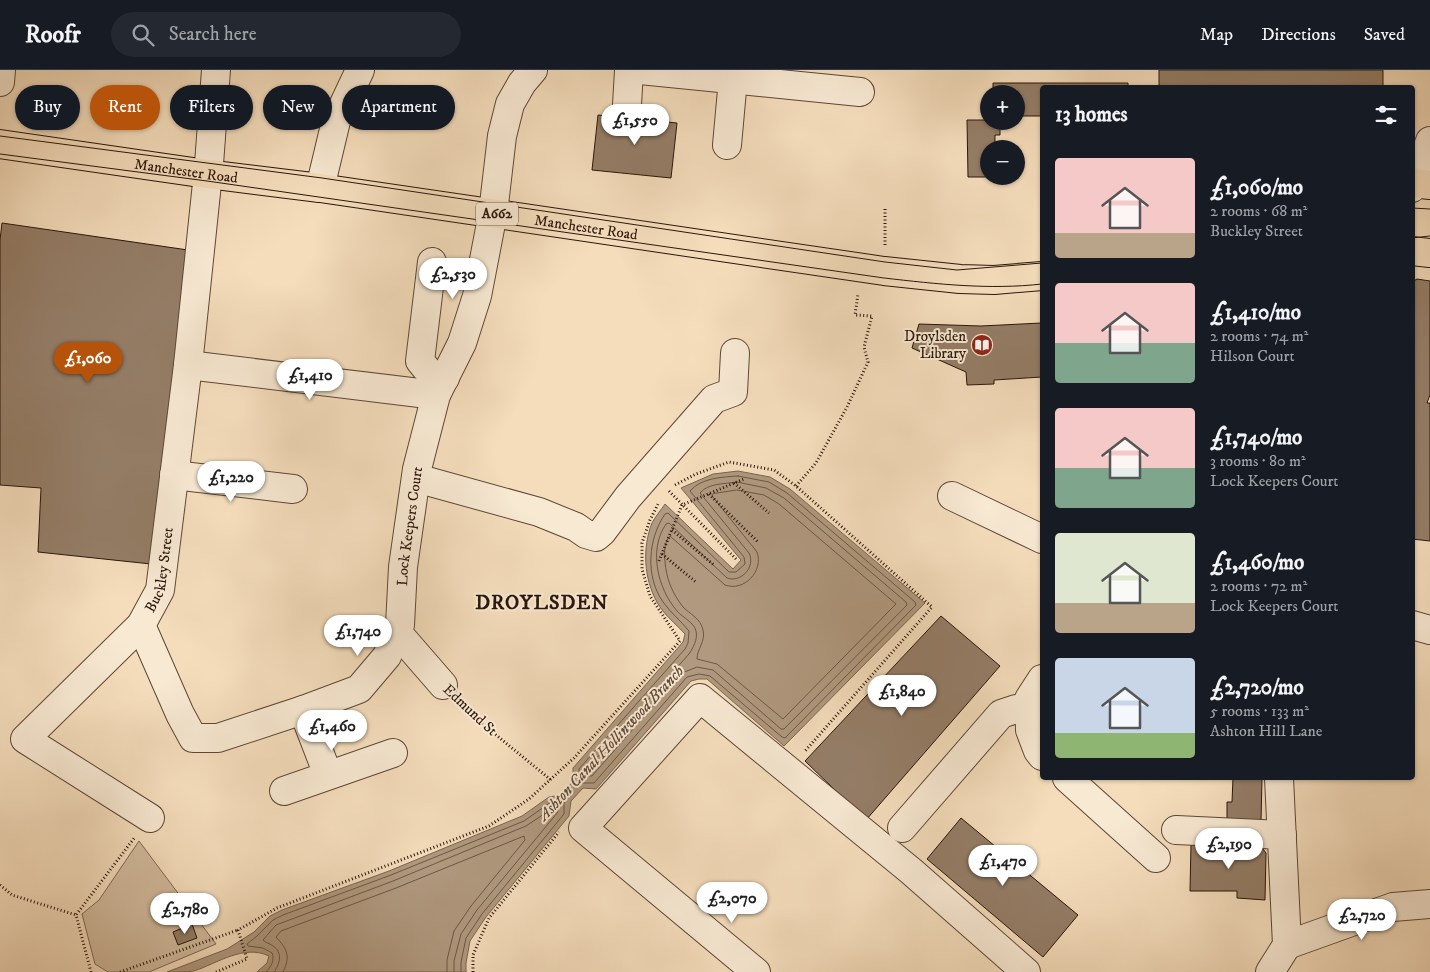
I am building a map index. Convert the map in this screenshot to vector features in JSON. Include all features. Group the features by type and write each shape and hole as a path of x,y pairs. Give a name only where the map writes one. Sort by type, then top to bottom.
{"main road":[{"name":"Manchester Road","path":"0,144 207,174 320,188 872,269 960,279 994,280 1040,276"},
{"path":"1415,251 1430,253"},
{"name":"Manchester Road","path":"994,280 1040,269"}],"street":[{"path":"0,82 1,70"},
{"name":"Buckley Street","path":"150,818 25,739 141,625 160,590 188,365 216,70"},
{"path":"320,188 336,121 360,70"},
{"path":"627,105 629,70"},
{"path":"640,70 860,92"},
{"name":"Lock Keepers Court","path":"141,625 180,714 193,738 218,738 359,689 387,656 400,625 403,567 416,478 440,387 462,343 477,296 493,213 502,136 510,104 525,74"},
{"path":"727,145 733,80"},
{"path":"1417,185 1430,141"},
{"path":"432,262 420,362 440,387"},
{"path":"416,478 539,512 596,537 602,532 628,497 714,399 732,392 735,353"},
{"path":"188,365 440,387"},
{"path":"174,475 293,489"},
{"path":"952,496 1040,538"},
{"path":"1415,626 1430,630"},
{"name":"Edmund St","path":"397,632 443,686"},
{"path":"1040,682 1029,699 1030,730 1040,754"},
{"path":"756,972 583,828 700,698 911,871 1026,972"},
{"path":"902,828 1001,714 1016,709 1029,710"},
{"path":"303,710 328,775"},
{"path":"284,791 393,753"},
{"path":"1069,780 1156,858"},
{"path":"1270,972 1287,945 1279,780"},
{"path":"1176,830 1282,834"},
{"path":"1287,945 1393,907 1430,904"}],"path":[{"path":"796,486 816,463 847,407 868,362 864,347 872,316 855,315 872,269 885,209"},
{"path":"120,972 238,930 277,908 489,826 529,799 574,758 680,641 650,596 642,569 642,543 658,503 676,484 696,474 729,462 774,470 796,486 932,607 800,756"},
{"path":"659,560 682,504 744,479"},
{"path":"734,483 769,513"},
{"path":"669,491 736,559"},
{"path":"708,494 758,542"},
{"path":"672,530 714,564"},
{"path":"662,554 698,584"},
{"name":"Edmund St","path":"443,686 468,712 551,780"},
{"path":"76,915 150,818"},
{"path":"0,885 12,894 76,915"},
{"path":"76,915 91,972"},
{"path":"216,972 247,959 238,930"}],"shaded area":[{"path":"139,841 216,944 149,972 108,972 95,964 82,914 99,900"}],"water":[{"name":"Ashton Canal Hollinwood Branch","path":"738,471 770,477 790,489 925,603 784,746 707,679 691,681 596,789 583,788 571,801 569,816 486,917 470,941 466,972 257,972 267,963 269,956 250,952 231,956 194,971 167,972 227,949 254,932 270,916 282,910 389,871 522,816 549,797 562,795 573,781 573,768 683,642 685,634 660,607 649,583 646,553 652,523 665,504 733,569 741,560 681,488 713,474"}],"building":[{"path":"1159,70 1383,70 1383,85 1159,85"},
{"path":"993,83 1128,83 1128,85 1040,85 1040,116 1025,116 1025,85 993,85"},
{"path":"598,115 677,123 671,178 592,170"},
{"path":"967,120 980,120 980,130 1000,130 1000,135 995,135 995,140 980,140 980,177 968,177"},
{"path":"2,223 188,250 151,564 38,552 41,488 0,485 0,240"},
{"path":"1415,280 1430,281 1430,395 1427,403 1430,403 1430,541 1415,539"},
{"path":"1040,323 1040,377 994,380 994,384 967,385 966,372 912,348 919,324 981,326"},
{"path":"941,616 1000,666 866,820 805,761"},
{"path":"1233,780 1262,780 1261,821 1227,820 1227,802 1232,802"},
{"path":"961,818 1078,915 1043,957 927,859"},
{"path":"1191,844 1260,845 1266,853 1265,900 1237,898 1237,891 1190,891"},
{"path":"192,924 197,938 178,945 173,932"}],"tram line":[{"path":"0,136 322,178 885,262 957,270 1040,263"},
{"path":"0,154 207,181 884,278 983,286 1040,284"},
{"path":"1415,208 1430,209"},
{"path":"1415,238 1430,236"}],"place":[{"name":"Droylsden Library","path":"982,345"}],"district":[{"name":"DROYLSDEN","path":"542,603"}]}
